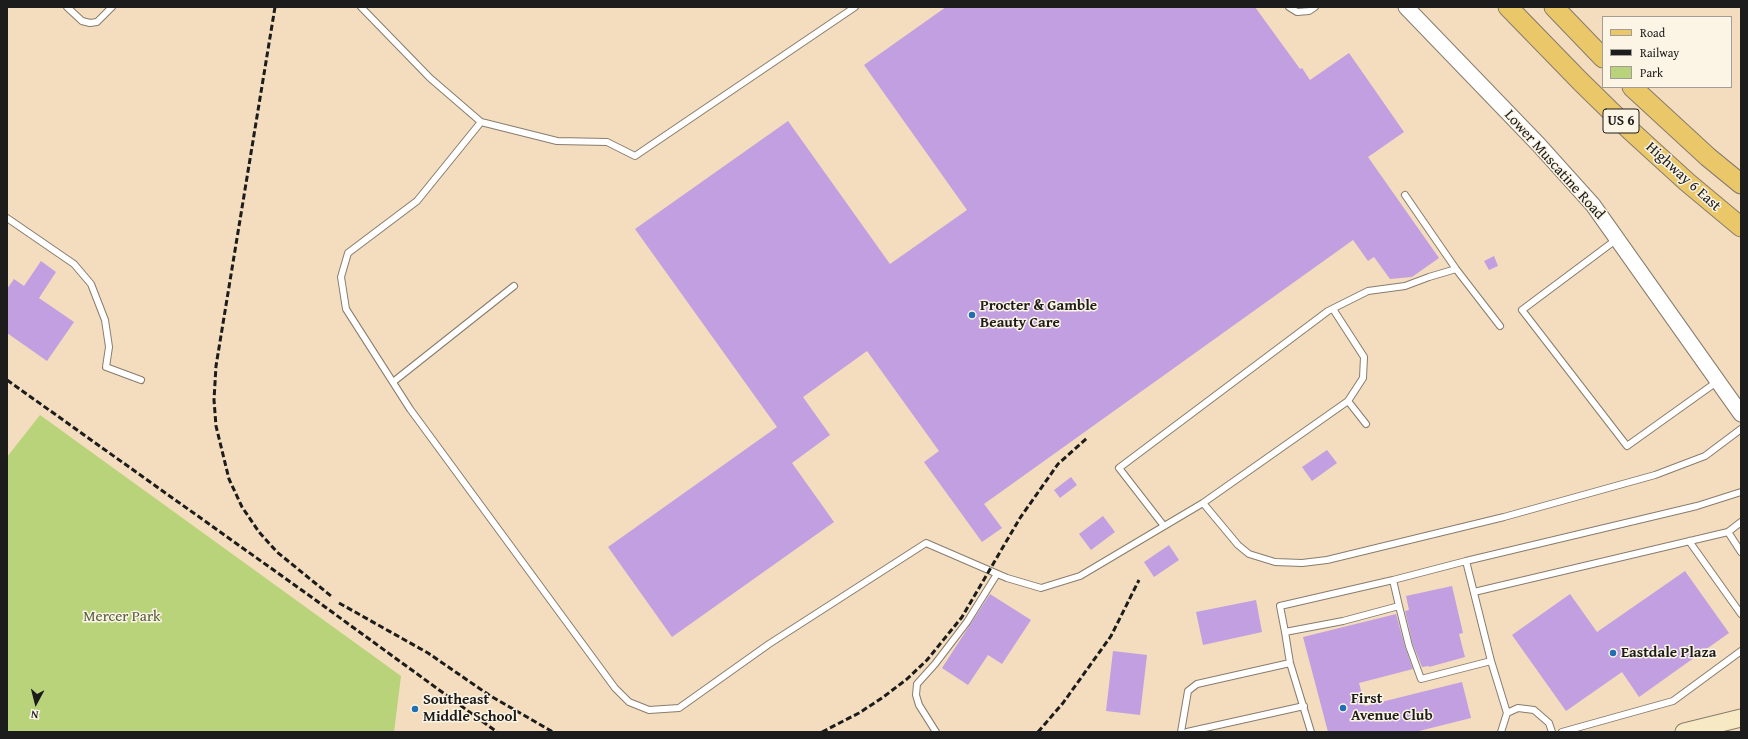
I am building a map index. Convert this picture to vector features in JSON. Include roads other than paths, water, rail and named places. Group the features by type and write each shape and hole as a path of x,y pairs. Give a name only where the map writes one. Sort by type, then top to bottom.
{"main road":[{"name":"Highway 6 East","path":"1508,7 1631,131 1687,182 1741,227"},
{"path":"1554,7 1602,57"},
{"name":"Highway 6 East","path":"1633,88 1708,157 1741,184"},
{"path":"1684,732 1725,724 1741,718"}],"street":[{"name":"Lower Muscatine Road","path":"1406,7 1558,166 1593,205 1741,414"}],"lane":[{"path":"67,7 82,21 90,23 97,22 112,7"},
{"path":"361,7 430,78 481,122 557,141 607,142 636,156 855,7"},
{"path":"1289,7 1297,12 1309,11 1316,7"},
{"path":"481,122 417,201 348,253 341,277 346,309 410,409 615,688 629,702 649,710 678,708 769,644 926,543 997,574 1041,588 1080,576 1203,503 1348,401 1363,378 1364,357 1333,309"},
{"path":"1405,195 1456,269 1500,326"},
{"path":"7,218 74,264 91,284 105,320 108,347 106,367 141,380"},
{"path":"1617,239 1522,310 1627,446 1718,381"},
{"path":"1164,526 1119,468 1333,309 1368,291 1405,286 1456,269"},
{"path":"393,382 514,286"},
{"path":"1348,401 1366,424"},
{"path":"1203,503 1238,545 1249,554 1275,562 1302,563 1327,560 1484,523 1655,476 1705,456 1741,429"},
{"path":"1311,732 1290,662 1280,606 1697,506 1741,492"},
{"path":"1474,592 1728,532 1741,522"},
{"path":"1728,532 1741,552"},
{"path":"1689,541 1741,614"},
{"path":"1466,561 1491,661 1507,713 1501,732"},
{"path":"936,732 919,705 916,695 917,684 935,664 967,622 997,574"},
{"path":"1393,580 1409,646 1421,679 1491,661"},
{"path":"1285,632 1399,606"},
{"path":"1562,732 1673,701 1741,651"},
{"path":"1182,732 1188,691 1197,684 1290,662"},
{"path":"1187,732 1304,706"},
{"path":"1507,713 1518,708 1534,710 1549,723 1552,732"}],"railway":[{"path":"275,7 216,366 214,400 216,426 229,479 242,507 259,532 277,552 331,596"},
{"path":"7,380 310,596 497,732"},
{"path":"822,732 859,713 882,698 907,679 927,660 962,617 1020,518 1058,464 1087,438"},
{"path":"1038,732 1063,703 1111,636 1139,580"},
{"path":"339,603 428,653 489,695 553,732"}],"place":[{"name":"Procter & Gamble Beauty Care","path":"972,315"},
{"name":"Eastdale Plaza","path":"1613,653"},
{"name":"First Avenue Club","path":"1343,708"},
{"name":"Southeast Middle School","path":"415,709"}],"park label":[{"name":"Mercer Park","path":"122,617"}]}
